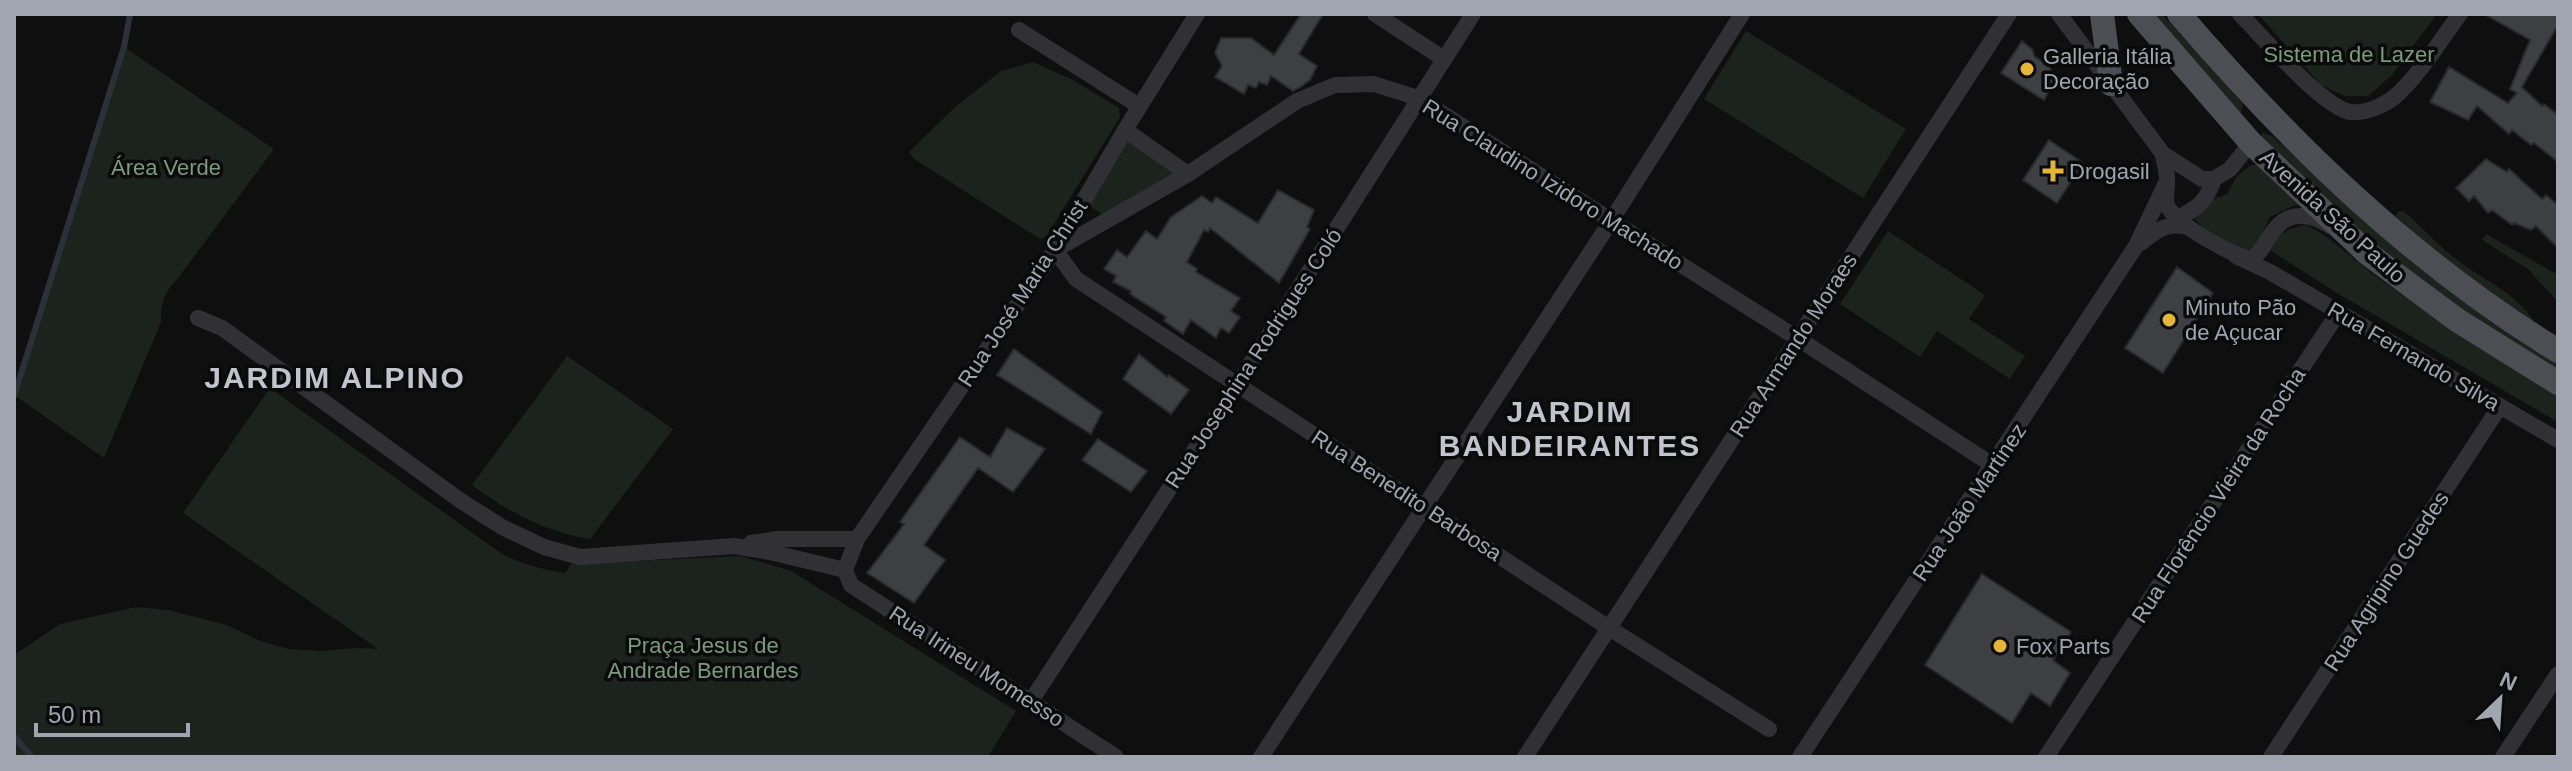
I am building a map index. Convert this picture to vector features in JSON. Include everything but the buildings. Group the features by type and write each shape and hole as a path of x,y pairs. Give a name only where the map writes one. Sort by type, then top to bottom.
{"main road":[{"path":"2102,14 2111,84"},
{"name":"Avenida São Paulo","path":"2139,14 2251,143 2367,253 2457,320 2558,383"},
{"name":"Avenida São Paulo","path":"2187,20 2254,100 2365,207 2425,259 2558,351"},
{"path":"2251,143 2258,123 2254,100"}],"street":[{"name":"Rua José Maria Christ","path":"845,570 857,539 1055,250 1197,14"},
{"path":"1375,14 1444,59"},
{"name":"Rua Josephina Rodrigues Coló","path":"1031,701 1473,14"},
{"path":"1261,757 1611,221 1742,14"},
{"name":"Rua Armando Moraes","path":"1525,757 2009,14"},
{"path":"2059,14 2163,154 2202,179 2214,179 2230,169 2251,143"},
{"path":"2240,14 2322,97 2347,111 2373,109 2401,92 2460,14"},
{"path":"1019,30 1139,106"},
{"name":"Rua Claudino Izidoro Machado","path":"1055,250 1188,174 1297,101 1335,85 1374,84 1418,98 1994,466"},
{"path":"1125,130 1188,174"},
{"path":"2163,154 2167,181"},
{"path":"2184,222 2204,202 2214,179"},
{"name":"Rua Fernando Silva","path":"2167,181 2166,202 2184,222 2236,256 2270,272 2558,440"},
{"name":"Rua João Martinez","path":"1805,755 2136,246 2167,181"},
{"path":"2270,272 2261,258 2276,227 2288,219 2303,215 2320,219 2367,253"},
{"name":"Rua João Martinez","path":"2136,246 2155,231 2184,222"},
{"name":"Rua Benedito Barbosa","path":"1055,250 1076,279 1609,628 1769,729"},
{"path":"2236,256 2252,259 2263,251"},
{"name":"Rua Florêncio Vieira da Rocha","path":"2046,757 2338,313"},
{"path":"198,318 222,328 461,501 502,527 544,547 580,557 734,546 777,539 857,539"},
{"name":"Rua Agripino Guedes","path":"2271,757 2500,406"},
{"path":"734,546 845,570"},
{"name":"Rua Irineu Momesso","path":"845,570 851,585 1116,757"},
{"path":"2503,757 2558,674"}],"green space":[{"path":"2147,14 2162,14 2243,104 2242,111 2236,115"},
{"name":"Sistema de Lazer","path":"2258,14 2437,14 2391,76 2368,96 2345,96 2321,85"},
{"path":"1746,31 1906,129 1863,198 1704,99"},
{"name":"Área Verde","path":"124,47 274,149 166,293 161,322 104,458 14,395"},
{"path":"1033,62 1073,80 1119,108 1120,117 1046,237 1040,239 914,159 909,152 955,107 1001,71"},
{"path":"2263,133 2272,136 2385,239 2507,330 2558,363 2558,377 2402,270 2258,139"},
{"path":"1123,136 1179,174 1106,217 1087,204"},
{"path":"2251,165 2260,165 2304,204 2270,217 2255,249 2247,250 2220,240 2192,216 2209,201 2227,194 2237,176"},
{"path":"2399,211 2404,211 2452,256 2519,303 2534,322 2479,289 2395,216"},
{"path":"2306,225 2425,310 2558,396 2558,422 2271,251 2284,232"},
{"path":"1888,231 1985,295 1969,319 2025,356 2010,379 1937,331 1920,357 1840,304"},
{"path":"2486,234 2558,275 2558,302 2528,269 2482,240"},
{"path":"567,356 673,429 590,539 528,520 472,485"},
{"name":"Praça Jesus de Andrade Bernardes","path":"270,388 510,558 565,573 571,564 741,556 791,571 1016,711 988,757 14,757 14,655 60,624 136,607 168,610 227,625 260,641 289,649 378,649 183,513"}],"waterway":[{"path":"14,396 124,47 130,14"},
{"path":"14,736 32,757"}],"place":[{"name":"Galleria Itália Decoração","path":"2027,69"},
{"name":"Drogasil","path":"2053,171"},
{"name":"Minuto Pão de Açucar","path":"2169,320"},
{"name":"Fox Parts","path":"2000,646"}],"district":[{"name":"JARDIM ALPINO","path":"335,378"},
{"name":"JARDIM BANDEIRANTES","path":"1570,429"}]}
